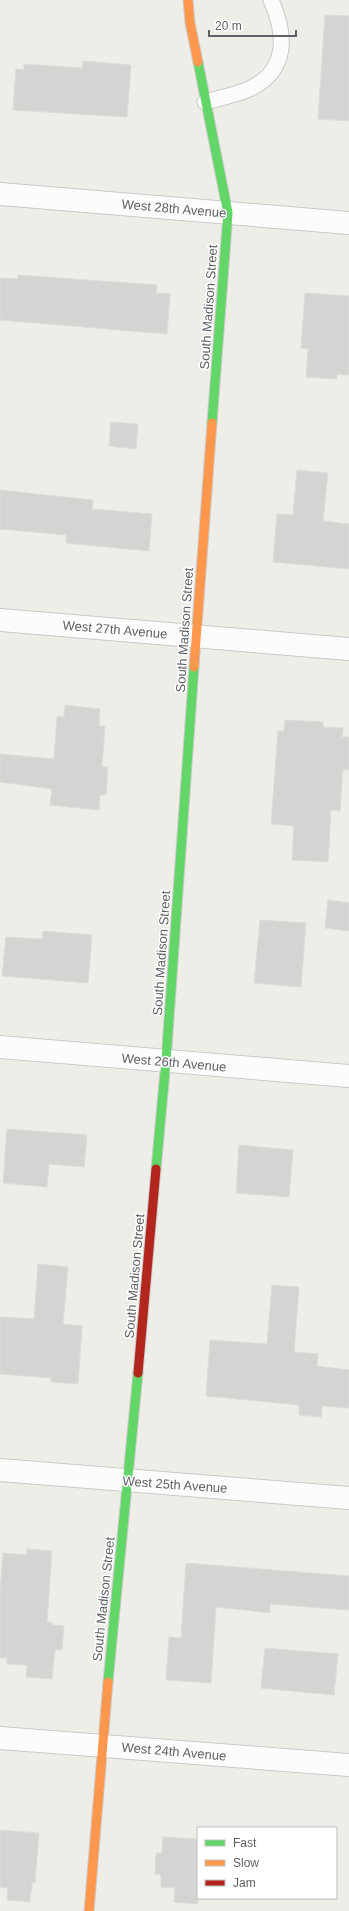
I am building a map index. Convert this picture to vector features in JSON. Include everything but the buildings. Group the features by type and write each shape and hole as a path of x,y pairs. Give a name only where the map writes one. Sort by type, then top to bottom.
{"street":[{"name":"South Madison Street","path":"89,1911 102,1746 166,1061 228,213 190,23 188,0"},
{"name":"West 28th Avenue","path":"0,194 349,222"},
{"name":"West 27th Avenue","path":"0,620 349,649"},
{"name":"West 26th Avenue","path":"0,1047 349,1076"},
{"name":"West 25th Avenue","path":"0,1470 349,1498"},
{"name":"West 24th Avenue","path":"0,1738 349,1765"}],"lane":[{"path":"205,102 251,89 271,73 281,53 281,26 271,0"}],"traffic: fast":[{"path":"198,62 228,213 212,423"},
{"path":"156,1169 166,1061 194,667"},
{"path":"108,1682 138,1373"}],"traffic: slow":[{"path":"188,0 190,23 198,62"},
{"path":"194,667 212,423"},
{"path":"89,1911 108,1682"}],"traffic: jam":[{"path":"138,1373 156,1169"}]}
